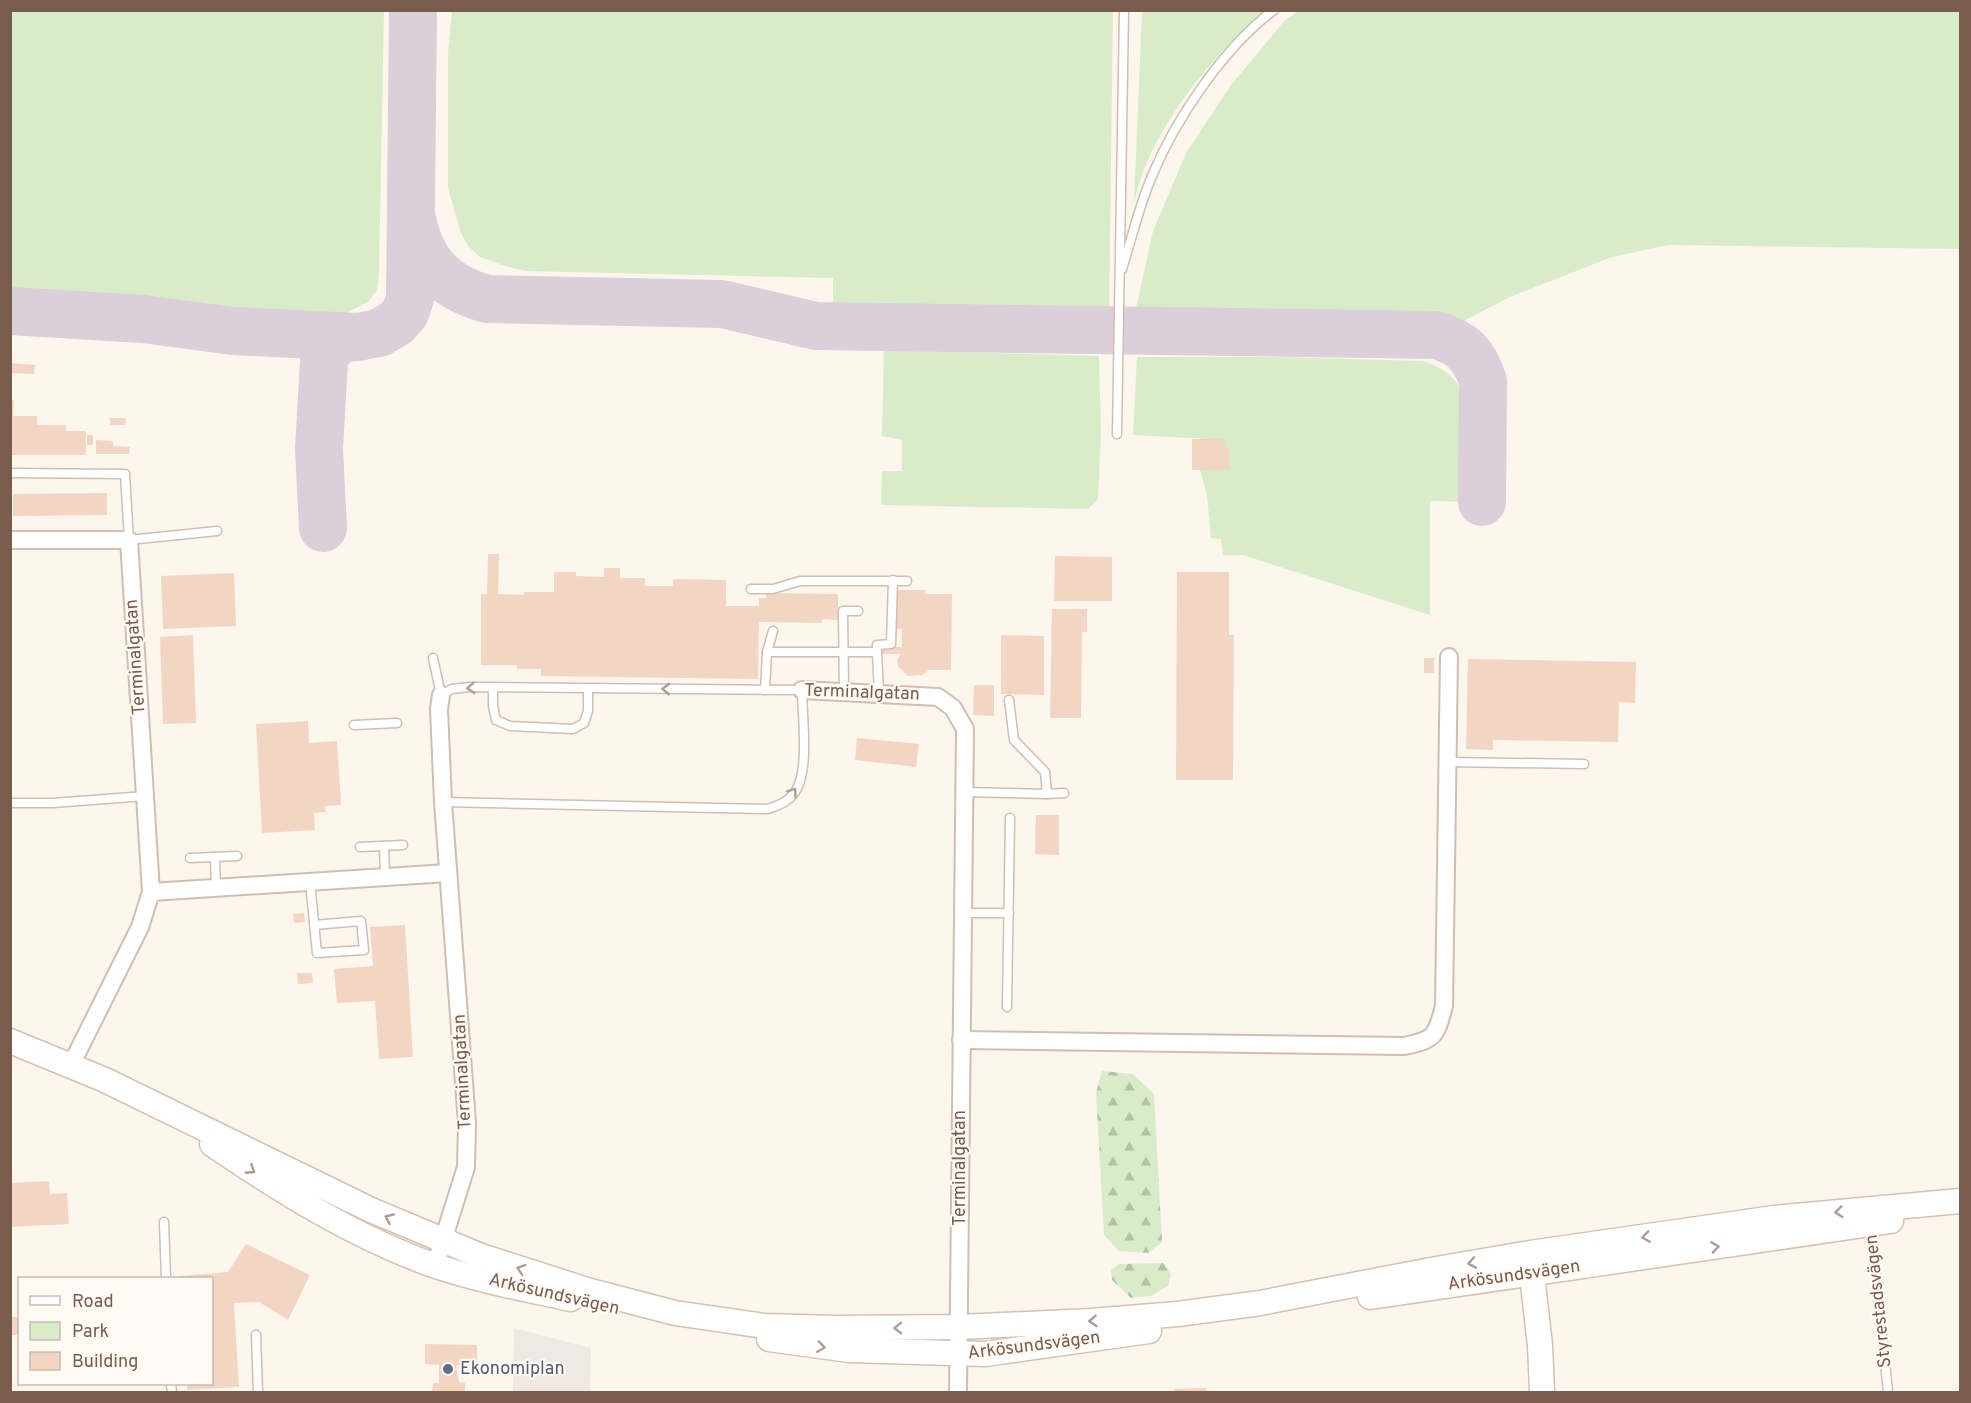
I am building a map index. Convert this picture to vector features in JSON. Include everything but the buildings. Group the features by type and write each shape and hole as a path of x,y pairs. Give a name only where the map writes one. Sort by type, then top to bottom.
{"main road":[{"name":"Arkösundsvägen","path":"10,1041 105,1080 371,1210 442,1241 587,1290 675,1313 764,1326 959,1327 1179,1314 1260,1303 1420,1272 1531,1263"},
{"name":"Arkösundsvägen","path":"150,1103 314,1209 378,1242 435,1266 620,1311 731,1333 849,1350 958,1355 985,1354 1070,1343 1531,1263 1870,1217 1960,1202"},
{"name":"Arkösundsvägen","path":"1870,1217 1960,1209"},
{"path":"1531,1263 1542,1392"}],"street":[{"path":"10,540 129,540"},
{"name":"Terminalgatan","path":"71,1065 140,927 151,892 129,540"},
{"path":"962,1040 1404,1046 1424,1042 1438,1031 1444,1006 1449,657"},
{"name":"Terminalgatan","path":"802,690 938,697 953,708 965,729 957,1392"},
{"name":"Terminalgatan","path":"435,1266 466,1167 467,1123 443,802 439,709 441,696"},
{"path":"151,892 448,873"}],"lane":[{"path":"1117,434 1124,10"},
{"path":"1119,280 1151,178 1167,142 1227,54 1274,10"},
{"path":"10,473 125,474 129,540 217,531"},
{"path":"879,693 877,645 891,644 893,580"},
{"path":"751,589 773,589 800,581 907,581"},
{"path":"844,692 843,611 858,612"},
{"path":"765,690 767,652 773,631"},
{"path":"767,652 877,652"},
{"path":"433,658 441,696"},
{"path":"493,687 496,720 510,726 573,729 584,723 588,711 588,688"},
{"name":"Terminalgatan","path":"441,696 452,689 493,687 802,690"},
{"path":"443,802 768,809 783,804 795,792 801,780 802,690"},
{"path":"1009,700 1014,740 1045,772 1047,794"},
{"path":"354,725 397,723"},
{"path":"1448,762 1584,764"},
{"path":"965,792 1064,793"},
{"path":"10,803 53,803 145,796"},
{"path":"1007,1007 1010,818"},
{"path":"360,847 403,845"},
{"path":"384,846 386,876"},
{"path":"190,858 237,856"},
{"path":"215,857 216,888"},
{"path":"310,882 317,952 364,950 361,921 315,925"},
{"path":"963,913 1009,913"},
{"name":"Styrestadsvägen","path":"1870,1217 1888,1392"},
{"path":"164,1222 166,1277"},
{"path":"256,1335 258,1392"}],"shaded area":[{"path":"514,1328 591,1348 590,1392 513,1392"}],"green space":[{"path":"10,11 384,11 379,271 377,290 368,302 346,313 230,312 11,298"},
{"path":"452,11 1113,11 1109,313 837,306 833,303 833,278 526,271 480,257 469,247 461,233 448,188 448,53"},
{"path":"1142,11 1265,11 1213,61 1183,99 1147,162 1134,202"},
{"path":"1299,11 1960,11 1960,249 1668,245 1612,257 1510,297 1436,335 1435,321 1135,313 1153,231 1186,153 1231,85 1285,20"},
{"path":"884,350 1099,356 1101,433 1098,499 1088,509 881,505 882,471 902,471 902,440 882,436"},
{"path":"1137,357 1277,357 1422,361 1441,369 1454,379 1464,394 1471,413 1470,502 1430,501 1430,615 1243,555 1223,555 1221,539 1211,538 1207,495 1200,470 1229,470 1229,448 1225,447 1225,440 1133,435"},
{"path":"1102,1071 1133,1074 1154,1094 1162,1242 1148,1253 1119,1251 1104,1235 1096,1093"},
{"path":"1163,1263 1171,1274 1168,1286 1151,1296 1131,1298 1112,1280 1111,1270 1119,1264"}],"taxiway":[{"path":"10,311 143,319 233,331 358,337 379,333 396,323 405,313 410,299 413,10"},
{"path":"411,215 420,246 435,269 457,287 487,299 722,304 816,326 1436,335 1453,342 1466,351 1476,364 1483,381 1482,502"},
{"path":"323,528 319,449 324,361 329,347 352,337"}],"place":[{"name":"Ekonomiplan","path":"448,1369"}]}
